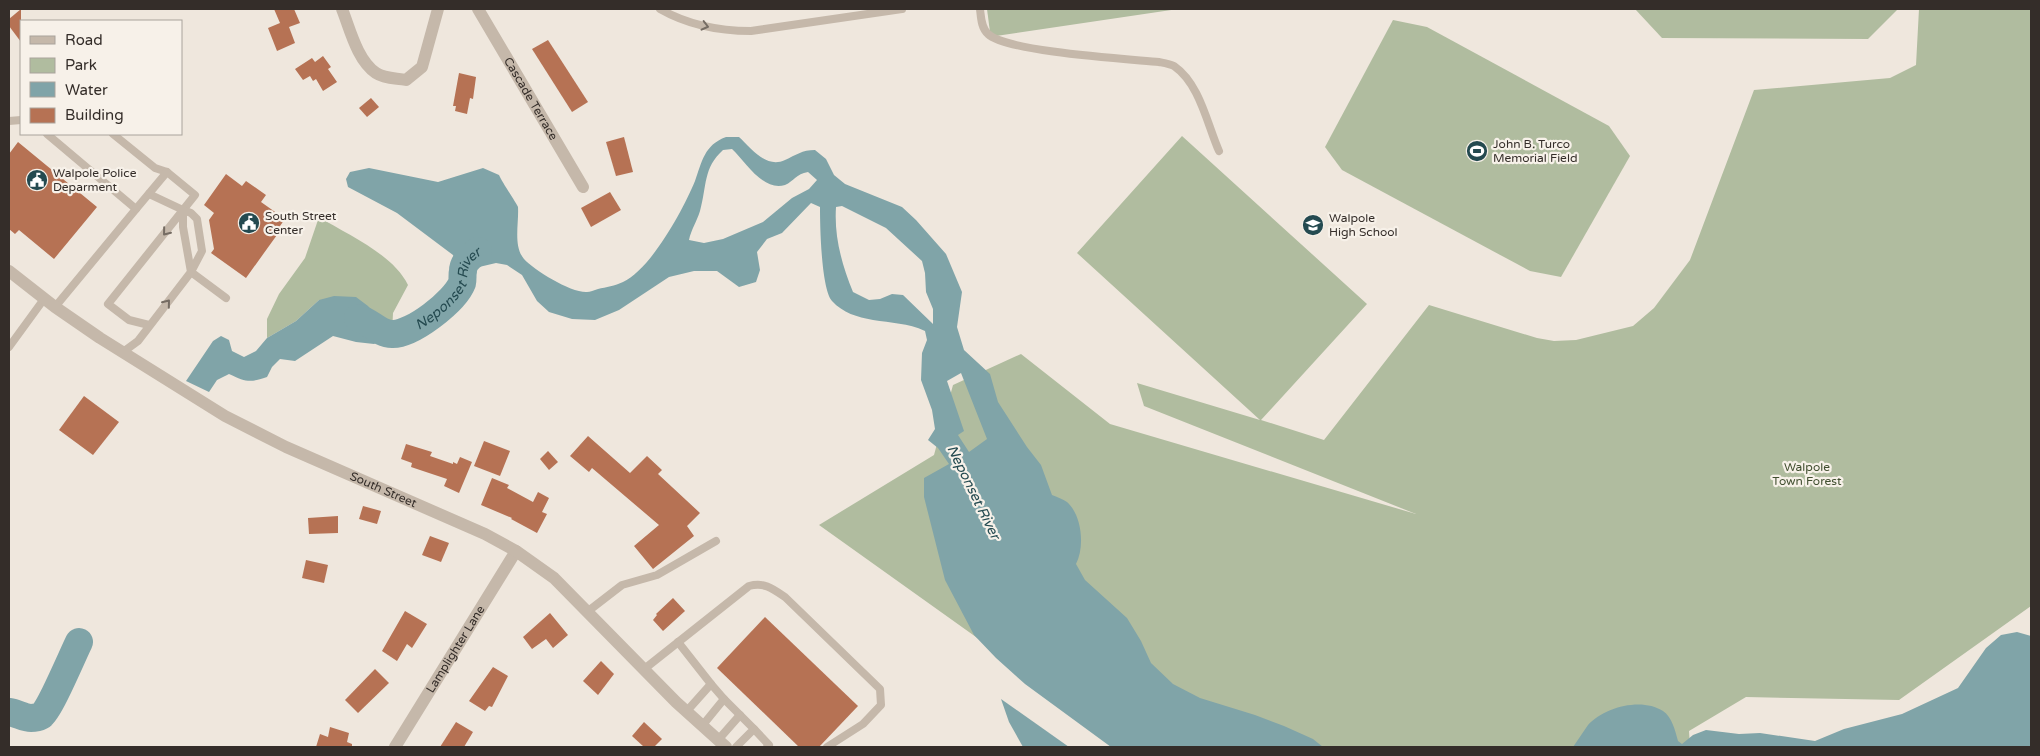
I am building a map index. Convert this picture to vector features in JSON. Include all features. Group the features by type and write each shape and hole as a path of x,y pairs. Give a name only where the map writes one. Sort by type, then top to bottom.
{"street":[{"path":"342,9 360,52 376,73 390,78 406,80 422,67 438,9"},
{"name":"Cascade Terrace","path":"478,9 583,187"},
{"name":"South Street","path":"9,271 44,300 123,352 253,432 452,519 516,550 554,578 643,670 722,744"},
{"name":"Lamplighter Lane","path":"396,747 516,550"}],"lane":[{"path":"660,9 690,23 731,31 751,31 902,9"},
{"path":"980,9 983,26 988,34 1004,42 1047,50 1173,65 1185,77 1198,98 1219,152"},
{"path":"48,135 136,209"},
{"path":"114,135 154,168 167,172 195,195 108,304 130,320 149,325"},
{"path":"55,307 167,172"},
{"path":"123,352 138,341 191,272 202,251 197,219 191,213 149,194"},
{"path":"183,210 183,227 191,272 226,298"},
{"path":"9,347 44,300"},
{"path":"587,612 622,585 656,575 716,541"},
{"path":"643,670 749,586 760,583 772,587 785,597 880,689 881,705 863,724 827,747"},
{"path":"678,642 724,699 770,746"},
{"path":"686,712 711,684"},
{"path":"702,726 724,699"},
{"path":"722,744 740,715"},
{"path":"736,747 754,728"}],"green space":[{"path":"987,9 1178,9 996,36 990,32"},
{"path":"1635,9 1898,9 1868,39 1662,38"},
{"name":"Walpole Town Forest","path":"1919,9 2031,9 2031,606 1899,700 1746,697 1689,731 1690,747 1130,747 819,525 934,455 953,385 1021,354 1110,424 1416,514 1144,406 1137,383 1260,420 1077,253 1182,136 1367,304 1261,420 1324,440 1429,305 1537,338 1554,341 1576,340 1633,326 1654,308 1690,260 1754,90 1890,78 1916,65"},
{"name":"John B. Turco Memorial Field","path":"1393,20 1427,27 1609,126 1630,156 1561,277 1530,271 1342,170 1325,147"},
{"path":"319,217 381,255 401,274 408,285 393,313 392,334 381,322 319,300 296,321 267,338 267,319 279,294 305,258"}],"water":[{"path":"726,137 739,137 759,156 771,162 778,162 803,152 815,150 826,159 834,175 845,184 902,207 916,220 946,254 962,292 957,327 964,350 990,374 998,402 1041,465 1052,495 1067,502 1076,515 1081,540 1079,557 1076,564 1085,580 1127,618 1141,641 1151,663 1173,684 1200,698 1284,726 1313,739 1323,747 1111,747 1025,684 974,635 945,580 924,497 924,478 949,464 938,448 928,440 935,429 932,410 921,380 922,353 927,340 925,331 906,325 856,316 841,309 832,301 828,294 823,270 820,207 811,203 782,233 767,239 757,252 760,270 756,282 739,287 717,271 694,271 669,277 619,310 595,320 572,319 549,312 537,301 522,275 507,265 496,263 479,267 473,271 468,283 465,284 456,278 459,267 453,255 397,213 348,187 346,179 350,172 369,168 438,182 483,168 499,175 518,207 518,241 524,259 544,275 563,285 588,292 623,282 644,265 665,237 690,193 708,149","holes":["732,149 755,174 769,184 785,185 801,174 808,172 817,180 809,189 792,198 763,222 723,239 704,243 689,240 700,211 712,164 723,150","842,206 886,228 922,261 926,292 933,309 933,324 903,295 892,294 880,299 869,300 853,292 845,272 840,251 836,229 836,207","961,373 987,439 969,452 958,435 964,431 947,381"]},
{"path":"334,296 356,297 368,306 392,334 374,344 333,336 295,361 280,359 272,367 267,377 248,381 229,374 217,380 209,392 186,381 213,341 221,336 229,340 232,351 244,357 256,351 267,338 296,321 319,300"},
{"path":"2017,632 2031,636 2031,747 1573,747 1588,725 1595,719 1613,709 1634,705 1645,705 1663,711 1669,717 1678,741 1682,744 1693,735 1706,730 1739,734 1760,733 1815,741 1844,729 1902,714 1958,688 1986,648 2001,635"},
{"path":"1001,699 1069,747 1023,747 1009,722"}],"building":[{"path":"21,9 20,41 9,26 9,19"},
{"path":"274,9 294,9 300,23 289,27 295,43 277,51 268,28 280,23"},
{"path":"548,40 588,102 572,112 532,49"},
{"path":"323,56 331,67 328,69 337,82 323,91 316,79 313,81 310,76 303,80 295,69 312,58 315,62"},
{"path":"459,73 476,77 473,99 470,98 467,114 455,111 456,106 453,106"},
{"path":"371,98 379,107 367,117 359,108"},
{"path":"624,137 633,172 616,176 606,142"},
{"name":"Walpole Police Deparment","path":"18,142 97,207 54,259 19,230 15,234 9,229 9,154"},
{"name":"South Street Center","path":"226,174 242,186 246,181 266,195 261,202 285,219 280,226 282,228 246,278 211,253 214,249 209,220 214,213 204,205"},
{"path":"610,192 621,210 591,227 581,208"},
{"path":"84,396 119,422 93,455 59,430"},
{"path":"588,436 630,473 647,456 662,470 658,474 700,513 687,526 694,536 653,569 634,546 659,525 592,468 589,472 570,456"},
{"path":"484,441 510,451 500,476 474,466"},
{"path":"406,444 432,452 430,456 453,464 453,462 457,464 460,457 472,462 459,493 444,486 447,479 411,467 412,463 401,459"},
{"path":"548,451 558,462 549,470 540,459"},
{"path":"492,478 509,485 507,488 533,502 538,492 549,498 542,512 547,514 537,533 512,518 481,505"},
{"path":"363,506 381,511 377,524 359,519"},
{"path":"338,516 338,533 309,534 308,518"},
{"path":"430,536 449,543 441,562 422,555"},
{"path":"306,560 328,565 324,583 302,578"},
{"path":"673,598 685,611 663,631 653,620 656,614"},
{"path":"405,611 427,624 412,648 407,644 397,661 382,651"},
{"path":"550,613 568,635 553,648 546,639 532,649 523,637"},
{"path":"765,617 858,706 819,747 799,747 717,668"},
{"path":"601,661 614,674 598,695 583,681"},
{"path":"493,667 508,676 492,707 489,706 485,711 469,701"},
{"path":"375,669 389,683 358,713 345,700"},
{"path":"456,722 473,732 464,747 440,747"},
{"path":"644,722 662,739 654,747 644,747 632,736"},
{"path":"330,727 349,733 347,742 352,744 352,747 316,747 320,734 328,737"}],"waterway":[{"name":"Neponset River","path":"358,318 383,332 392,334 400,333 421,323 451,299 462,283 464,265 478,251"},
{"name":"Neponset River","path":"9,712 28,718 42,715 55,693 79,642"}],"place":[{"name":"John B. Turco Memorial Field","path":"1477,151"},
{"name":"Walpole Police Deparment","path":"37,180"},
{"name":"South Street Center","path":"249,223"},
{"name":"Walpole High School","path":"1313,225"}]}
